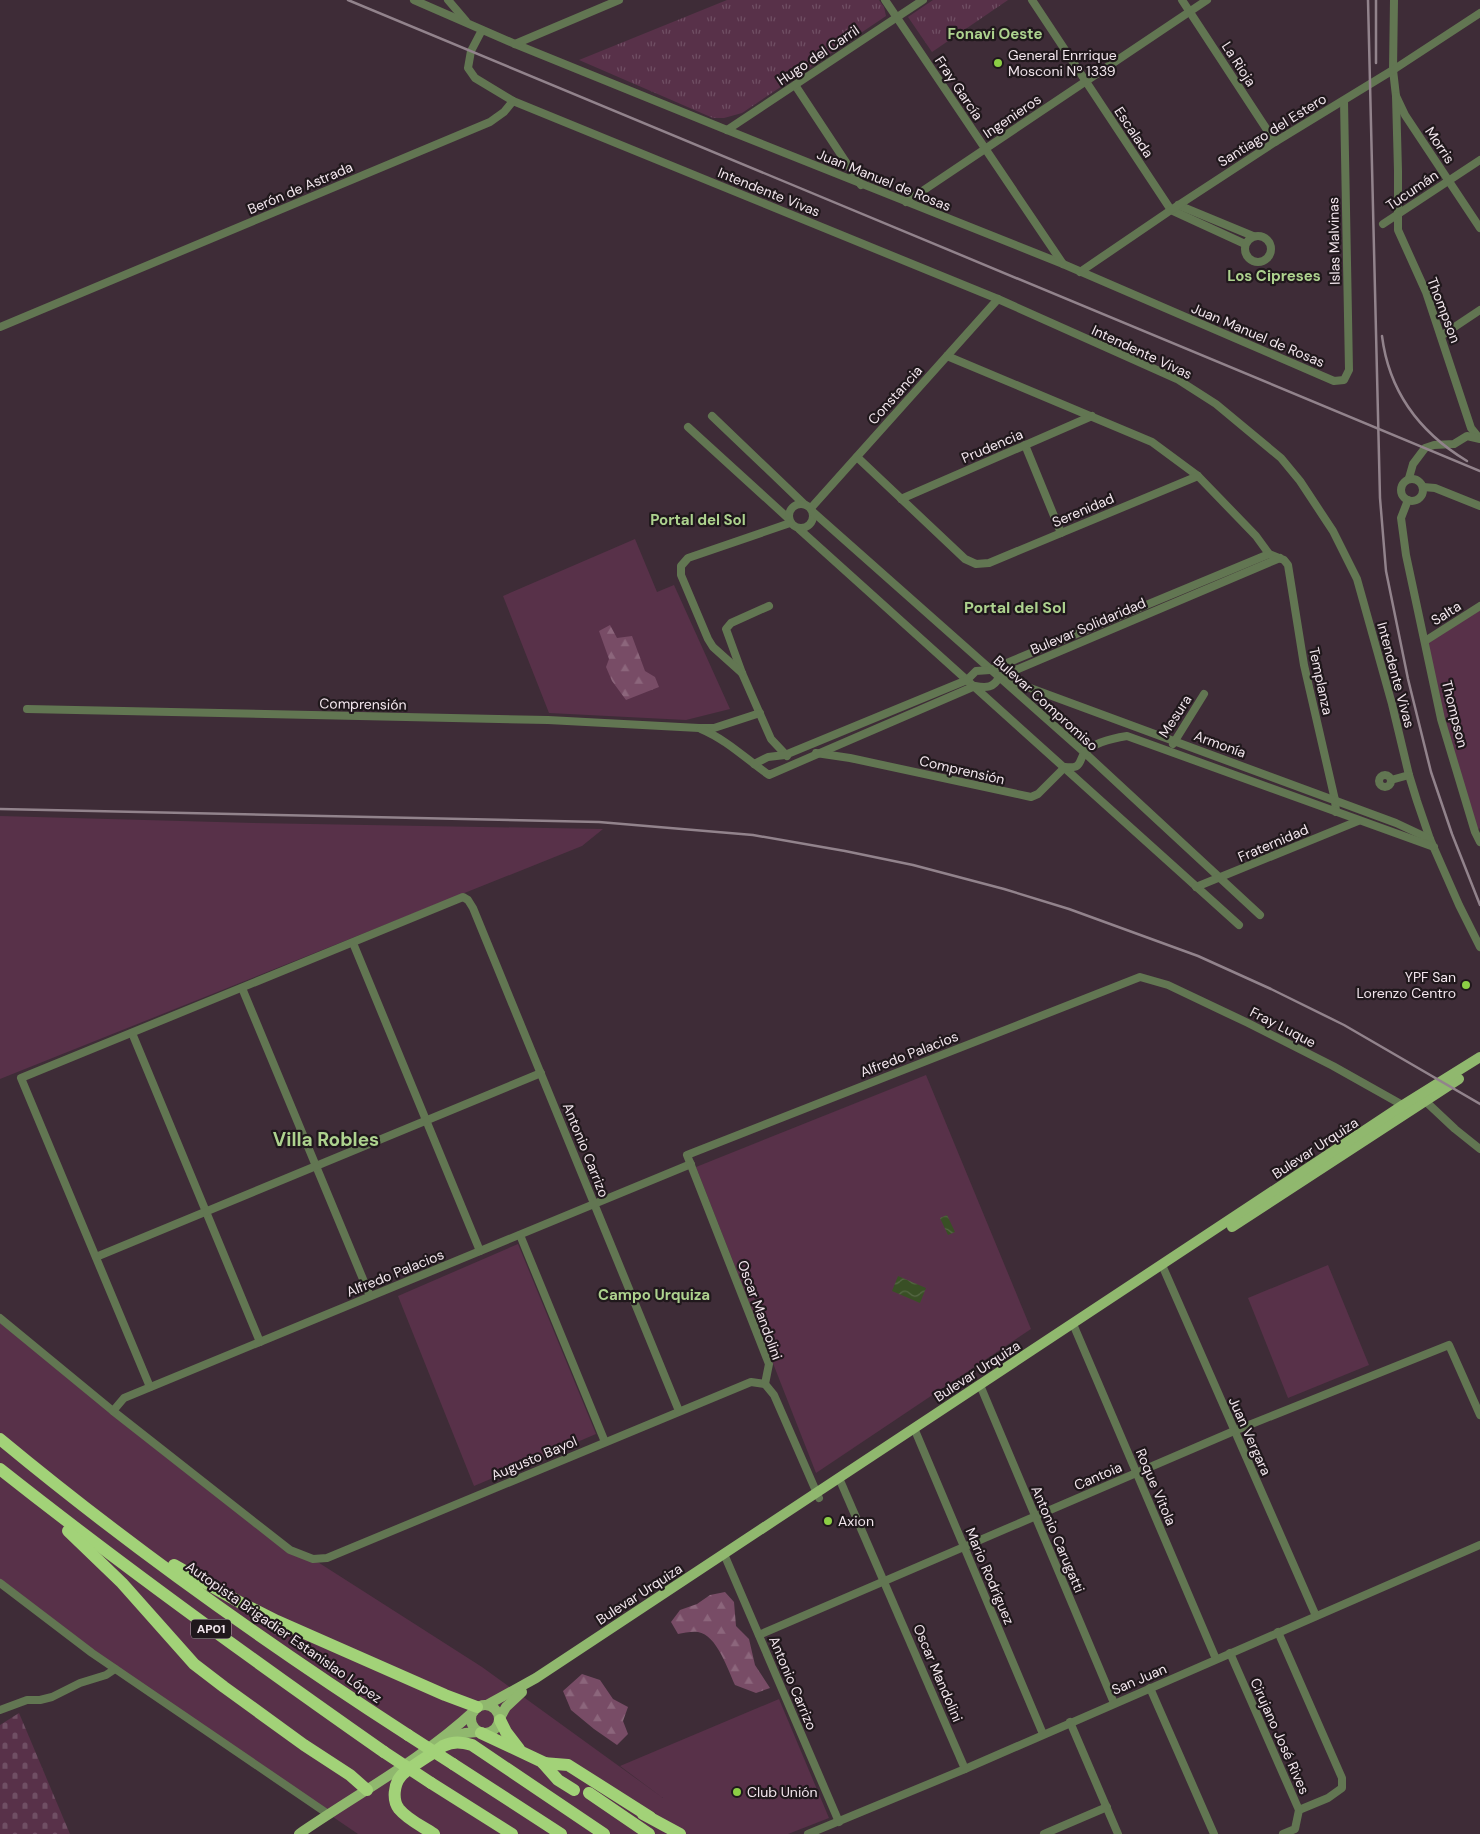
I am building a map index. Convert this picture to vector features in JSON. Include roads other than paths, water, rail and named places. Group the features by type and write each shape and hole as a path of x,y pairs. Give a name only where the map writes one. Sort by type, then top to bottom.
{"highway":[{"name":"Autopista Brigadier Estanislao López","path":"0,1439 128,1539 304,1668 560,1834"},
{"name":"AP01","path":"0,1469 41,1502 236,1648 384,1752 512,1834"},
{"path":"41,1502 122,1584 194,1664 304,1745 350,1775 368,1790"},
{"path":"128,1539 241,1603 277,1621 445,1695 479,1708"},
{"path":"500,1719 510,1737 522,1752"},
{"path":"480,1733 543,1763 565,1770 577,1786"},
{"path":"434,1834 408,1817 397,1807 394,1797 396,1785 401,1776 443,1746 460,1742 472,1745 604,1834"},
{"path":"543,1763 568,1765 680,1834"},
{"path":"650,1817 606,1796 589,1793 650,1834"}],"main road":[{"name":"Bulevar Urquiza","path":"298,1834 368,1790 440,1740 479,1708 536,1678 818,1496 1407,1108 1480,1057"},
{"name":"Bulevar Urquiza","path":"1422,1098 1480,1065"},
{"name":"Bulevar Urquiza","path":"500,1719 506,1707 515,1697 725,1556"},
{"path":"479,1708 496,1709 500,1719 494,1731 488,1734 480,1733 472,1725 472,1715 479,1708"},
{"name":"Bulevar Urquiza","path":"440,1740 465,1733 480,1733"}],"street":[{"name":"Juan Manuel de Rosas","path":"414,0 514,44 861,185 1063,264 1334,381 1344,380"},
{"path":"448,0 467,23"},
{"path":"514,44 619,0"},
{"name":"Fray García","path":"885,0 1063,264"},
{"name":"Hugo del Carril","path":"726,130 923,0"},
{"name":"Escalada","path":"1032,0 1171,210"},
{"name":"La Rioja","path":"1182,0 1275,142"},
{"name":"Ingenieros","path":"906,202 1207,0"},
{"path":"1394,0 1394,70"},
{"name":"Santiago del Estero","path":"1080,272 1275,142 1394,70 1480,13"},
{"path":"482,30 471,51 468,68 475,78 513,101"},
{"name":"Morris","path":"1394,70 1396,96 1405,115 1480,228"},
{"path":"796,84 861,185"},
{"name":"Thompson","path":"1396,96 1398,230 1426,292 1471,428 1480,439"},
{"name":"Islas Malvinas","path":"1344,100 1349,370 1344,380"},
{"name":"Intendente Vivas","path":"513,101 998,299 1177,379 1216,404 1281,458 1300,481 1333,531 1357,579 1392,704 1409,775 1430,839 1480,947"},
{"name":"Berón de Astrada","path":"0,327 490,122 504,112 513,101"},
{"name":"Tucumán","path":"1384,224 1480,160"},
{"path":"1178,205 1253,236 1264,237 1270,243 1271,250 1266,260 1251,261 1244,252 1245,244 1253,236"},
{"path":"1171,210 1245,244"},
{"name":"Constancia","path":"809,508 998,299"},
{"path":"1441,336 1480,310"},
{"path":"947,356 1152,442 1198,476 1256,536 1269,554 1280,558"},
{"name":"Bulevar Compromiso","path":"712,416 809,508 1084,753 1260,915"},
{"name":"Prudencia","path":"901,499 1092,416"},
{"path":"688,427 1239,925"},
{"name":"Thompson","path":"1409,478 1413,464 1425,448 1434,445 1454,444 1467,436 1480,439"},
{"path":"1025,445 1061,533"},
{"path":"856,457 901,499"},
{"name":"Serenidad","path":"901,499 965,559 976,564 989,563 1198,476"},
{"path":"1423,487 1421,497 1415,501 1408,500 1402,496 1400,489 1403,482 1409,478 1416,479 1423,487 1435,488 1480,506"},
{"name":"Thompson","path":"1408,500 1401,518 1406,555 1441,719 1480,842"},
{"path":"790,521 792,508 800,504 809,508 814,517 811,524 807,527 799,528"},
{"path":"742,673 713,647 708,639 681,575 681,566 688,558 790,521"},
{"name":"Bulevar Solidaridad","path":"1269,554 990,670 976,671 967,680 786,756 768,757 754,764 769,775 976,686 985,688 992,686 999,677 1280,558"},
{"name":"Templanza","path":"1280,558 1288,565 1304,665 1335,800 1336,812"},
{"path":"769,606 731,623 726,630 742,673 771,739 786,756 798,761"},
{"name":"Salta","path":"1425,641 1480,606"},
{"name":"Armonía","path":"999,677 1335,800 1396,823 1430,839"},
{"name":"Mesura","path":"1168,751 1204,694"},
{"name":"Comprensión","path":"27,709 548,720 699,728 714,728 760,713"},
{"name":"Comprensión","path":"699,728 741,752 754,764"},
{"name":"Armonía","path":"1084,753 1111,738 1127,736 1434,848"},
{"name":"Comprensión","path":"816,754 850,758 1031,797 1038,794 1066,767 1073,768 1079,764 1084,753"},
{"path":"1391,780 1409,775"},
{"name":"Fraternidad","path":"1196,887 1358,821"},
{"name":"Antonio Carrizo","path":"352,943 463,898 468,900 541,1072 679,1411"},
{"path":"150,1388 21,1078 352,943 480,1251"},
{"name":"Fray Luque","path":"1140,977 1168,985 1248,1023 1333,1066 1407,1108"},
{"name":"Alfredo Palacios","path":"687,1155 1140,977"},
{"path":"242,988 370,1296"},
{"path":"132,1033 260,1342"},
{"path":"96,1257 541,1072"},
{"path":"1422,1098 1480,1149"},
{"name":"Oscar Mandolini","path":"687,1155 769,1364 765,1384"},
{"name":"Alfredo Palacios","path":"114,1410 124,1398 691,1164"},
{"path":"520,1235 605,1442"},
{"name":"Juan Vergara","path":"1163,1268 1316,1616"},
{"path":"0,1318 114,1410"},
{"name":"Roque Vitola","path":"1074,1327 1216,1659"},
{"name":"Cantoia","path":"758,1635 1234,1431 1449,1345 1480,1415"},
{"name":"Augusto Bayol","path":"114,1410 290,1550 313,1559 326,1558 751,1382 765,1384"},
{"path":"765,1384 774,1395 818,1496"},
{"name":"Antonio Carugatti","path":"981,1388 1114,1703"},
{"name":"Mario Rodríguez","path":"915,1431 1043,1734"},
{"name":"Oscar Mandolini","path":"840,1481 965,1769"},
{"name":"San Juan","path":"808,1834 965,1769 1480,1545"},
{"name":"Antonio Carrizo","path":"725,1556 839,1822"},
{"path":"0,1583 92,1654 328,1814"},
{"path":"1278,1632 1342,1778 1342,1788 1328,1798 1299,1810"},
{"name":"Cirujano José Rives","path":"1230,1653 1299,1810 1295,1829 1283,1834"},
{"path":"0,1710 27,1700 40,1700 52,1697 80,1683 106,1675 115,1669"},
{"path":"1150,1688 1214,1834"},
{"path":"1070,1722 1118,1834"},
{"path":"1044,1834 1107,1807"}],"water":[{"path":"947,1215 955,1232 948,1235 940,1218"},
{"path":"898,1276 926,1288 920,1303 892,1291"}],"railway":[{"path":"348,0 1480,471"},
{"path":"1368,0 1380,498 1386,571 1408,679 1431,772 1452,834 1480,905"},
{"path":"1376,0 1376,63"},
{"path":"1382,336 1391,375 1409,409 1434,437 1467,461"},
{"path":"0,809 599,822 753,835 845,851 913,865 1004,889 1069,909 1198,956 1344,1025 1480,1104"}],"place":[{"name":"General Enrrique Mosconi Nº 1339","path":"998,63"},
{"name":"YPF San Lorenzo Centro","path":"1466,985"},
{"name":"Axion","path":"828,1521"},
{"name":"Club Unión","path":"737,1792"}],"district":[{"name":"Fonavi Oeste","path":"995,34"},
{"name":"Los Cipreses","path":"1274,276"},
{"name":"Portal del Sol","path":"698,520"},
{"name":"Portal del Sol","path":"1015,607"},
{"name":"Villa Robles","path":"326,1139"},
{"name":"Campo Urquiza","path":"654,1295"}]}
